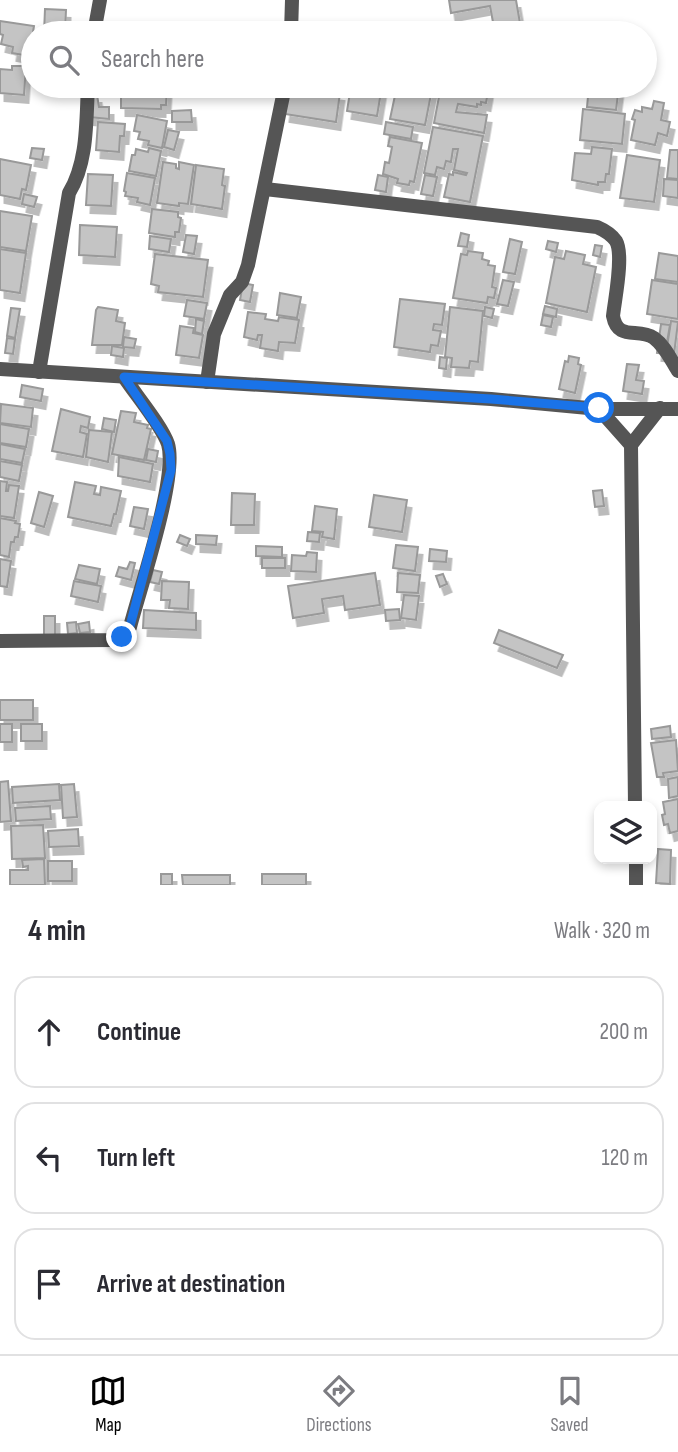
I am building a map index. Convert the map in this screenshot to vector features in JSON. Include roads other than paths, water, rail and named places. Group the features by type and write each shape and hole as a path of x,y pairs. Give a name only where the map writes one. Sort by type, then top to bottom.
{"street":[{"path":"96,21 100,0"},
{"path":"291,21 292,0"},
{"path":"39,372 69,192 77,180 81,161 87,98"},
{"path":"207,382 214,334 230,295 242,282 248,265 283,98"},
{"path":"265,189 597,227 615,240 619,252 613,316 615,326 620,331 653,337 664,348 678,371"},
{"path":"0,369 599,408 678,409"},
{"path":"0,641 112,640 122,637 130,626 169,481 170,454 167,441 124,377"},
{"path":"599,408 631,445"},
{"path":"635,801 631,445 660,408"},
{"path":"636,864 636,885"}]}
